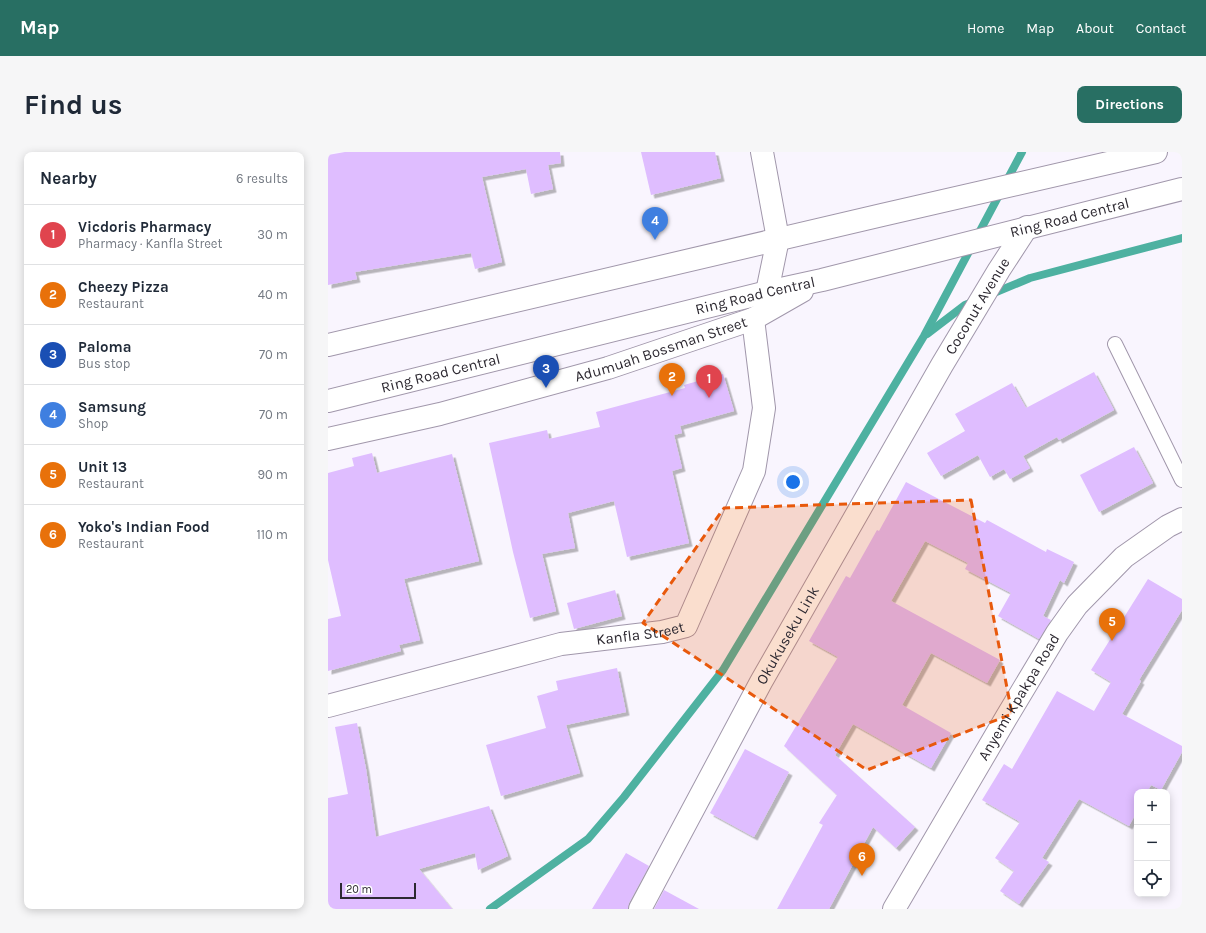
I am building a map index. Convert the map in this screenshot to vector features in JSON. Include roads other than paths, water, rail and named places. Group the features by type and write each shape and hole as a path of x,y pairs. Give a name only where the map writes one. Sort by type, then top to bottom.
{"main road":[{"path":"762,152 778,239 767,292"},
{"path":"328,346 778,239 1156,152"},
{"name":"Ring Road Central","path":"328,401 767,292 822,280 1182,189"},
{"name":"Coconut Avenue","path":"942,365 999,270 1016,230"},
{"name":"Adumuah Bossman Street","path":"328,439 440,414 608,368 753,319 822,280"},
{"name":"Kanfla Street","path":"328,706 561,644 662,632 686,626 754,471 764,408 753,319"},
{"name":"Okukuseku Link","path":"640,909 761,682 942,365"},
{"name":"Anyemi Kpakpa Road","path":"894,909 1057,633 1073,611 1124,557 1168,526 1182,519"}],"lane":[{"path":"1115,344 1182,480"}],"waterway":[{"path":"490,909 588,839 624,797 723,670 924,336 1022,152"},
{"path":"989,295 1030,278 1182,238"},
{"path":"927,334 965,305 975,301"}],"place":[{"name":"Samsung","path":"655,240"},
{"name":"Paloma","path":"546,388"},
{"name":"Cheezy Pizza","path":"672,396"},
{"name":"Vicdoris Pharmacy","path":"709,398"},
{"name":"Unit 13","path":"1112,641"},
{"name":"Yoko's Indian Food","path":"862,876"}]}
